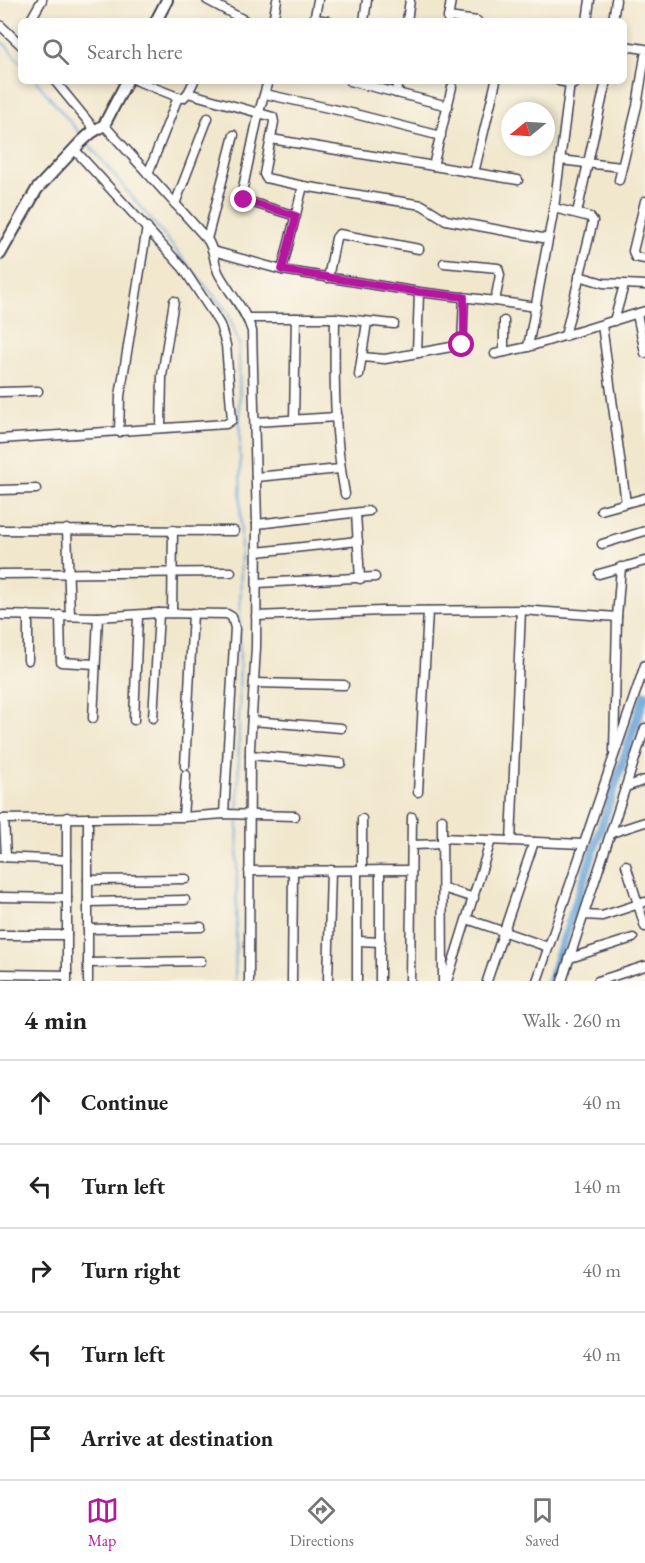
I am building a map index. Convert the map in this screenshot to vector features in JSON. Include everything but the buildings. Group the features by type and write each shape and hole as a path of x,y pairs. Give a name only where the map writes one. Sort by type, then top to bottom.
{"street":[{"path":"32,18 42,0"},
{"path":"158,18 167,0"},
{"path":"207,0 240,18"},
{"path":"274,18 278,0"},
{"path":"314,18 318,0"},
{"path":"364,18 367,0"},
{"path":"407,18 410,0"},
{"path":"448,18 451,0"},
{"path":"587,18 590,0"},
{"path":"613,18 616,0"},
{"path":"223,18 226,11"},
{"path":"0,25 18,38"},
{"path":"627,46 645,49"},
{"path":"619,180 635,118 645,56"},
{"path":"58,84 97,130 148,174 207,239 220,276 248,318 254,340 257,583 250,755 242,814 249,871 249,981"},
{"path":"0,254 38,189 77,146 97,130 125,84"},
{"path":"145,84 183,98 192,84"},
{"path":"267,84 241,197 244,200 296,216"},
{"path":"363,84 448,106"},
{"path":"396,93 398,84"},
{"path":"474,173 495,84"},
{"path":"528,347 554,208 574,84"},
{"path":"577,213 605,84"},
{"path":"434,165 452,87"},
{"path":"188,93 270,115 274,119 265,176 303,186 422,205 446,220 548,239"},
{"path":"265,94 441,136"},
{"path":"148,174 178,97"},
{"path":"175,204 208,118"},
{"path":"207,239 234,135"},
{"path":"271,139 519,180"},
{"path":"0,439 225,424 230,422 233,416 226,345 220,325 183,268 77,146"},
{"path":"560,160 621,167"},
{"path":"282,270 303,186"},
{"path":"645,201 633,251 635,257 645,259"},
{"path":"554,208 590,217 593,221 565,336"},
{"path":"119,432 120,396 147,227"},
{"path":"328,278 336,238 339,234 419,249"},
{"path":"213,251 282,270 328,278 536,307"},
{"path":"444,263 498,268 500,275 495,301"},
{"path":"579,276 603,283 645,285"},
{"path":"614,321 624,285"},
{"path":"417,353 419,292"},
{"path":"362,357 385,359 462,345 464,297"},
{"path":"160,427 162,376 174,301"},
{"path":"504,321 499,353 528,347 641,312 645,353"},
{"path":"248,318 335,318 394,324"},
{"path":"294,419 296,318"},
{"path":"335,318 333,380 340,469 345,494"},
{"path":"359,375 367,322"},
{"path":"602,325 626,503"},
{"path":"0,392 38,391"},
{"path":"256,422 337,417"},
{"path":"256,477 340,469"},
{"path":"0,490 36,489"},
{"path":"601,510 645,498"},
{"path":"257,524 369,511"},
{"path":"356,513 360,579"},
{"path":"67,529 70,616"},
{"path":"0,530 234,531"},
{"path":"172,613 173,530"},
{"path":"602,544 645,531"},
{"path":"257,552 357,541"},
{"path":"599,574 645,561"},
{"path":"614,757 617,617 621,567"},
{"path":"0,574 231,572"},
{"path":"257,583 375,577"},
{"path":"256,616 521,610 617,617"},
{"path":"511,841 521,610"},
{"path":"418,792 428,611"},
{"path":"153,718 159,613"},
{"path":"183,817 193,613"},
{"path":"0,615 98,617 193,613 231,616 234,622 224,814"},
{"path":"28,615 28,660"},
{"path":"60,615 61,662 95,664"},
{"path":"134,720 138,615"},
{"path":"93,718 98,617"},
{"path":"537,981 645,665"},
{"path":"254,683 344,685"},
{"path":"252,721 341,728"},
{"path":"562,981 626,787 641,749 645,729"},
{"path":"250,755 341,763"},
{"path":"626,787 645,780"},
{"path":"67,860 3,857 2,819 183,817 224,814 295,816"},
{"path":"0,974 67,978 67,817"},
{"path":"410,981 412,817"},
{"path":"88,818 88,981"},
{"path":"357,981 362,819"},
{"path":"442,819 445,981"},
{"path":"611,833 645,822"},
{"path":"445,981 474,898 491,840"},
{"path":"412,845 442,841 491,840 583,844"},
{"path":"487,981 534,842"},
{"path":"626,865 642,903 645,927"},
{"path":"328,981 331,870"},
{"path":"380,870 380,981"},
{"path":"249,871 411,870"},
{"path":"292,981 293,871"},
{"path":"88,880 186,879"},
{"path":"443,888 474,898"},
{"path":"0,897 67,898"},
{"path":"88,902 185,900"},
{"path":"584,915 602,915 642,903"},
{"path":"467,919 548,947"},
{"path":"88,929 201,927"},
{"path":"0,935 67,935"},
{"path":"570,958 633,939"},
{"path":"358,941 381,942"},
{"path":"88,963 201,961"},
{"path":"598,981 645,966"}],"waterway":[{"path":"0,42 6,45 18,60"},
{"path":"39,84 82,136"},
{"path":"86,141 228,313 239,344 241,548 238,811"},
{"path":"550,981 645,695"},
{"path":"235,981 238,817"}],"route":[{"path":"244,200 296,216 282,270 464,297 462,345"}]}
